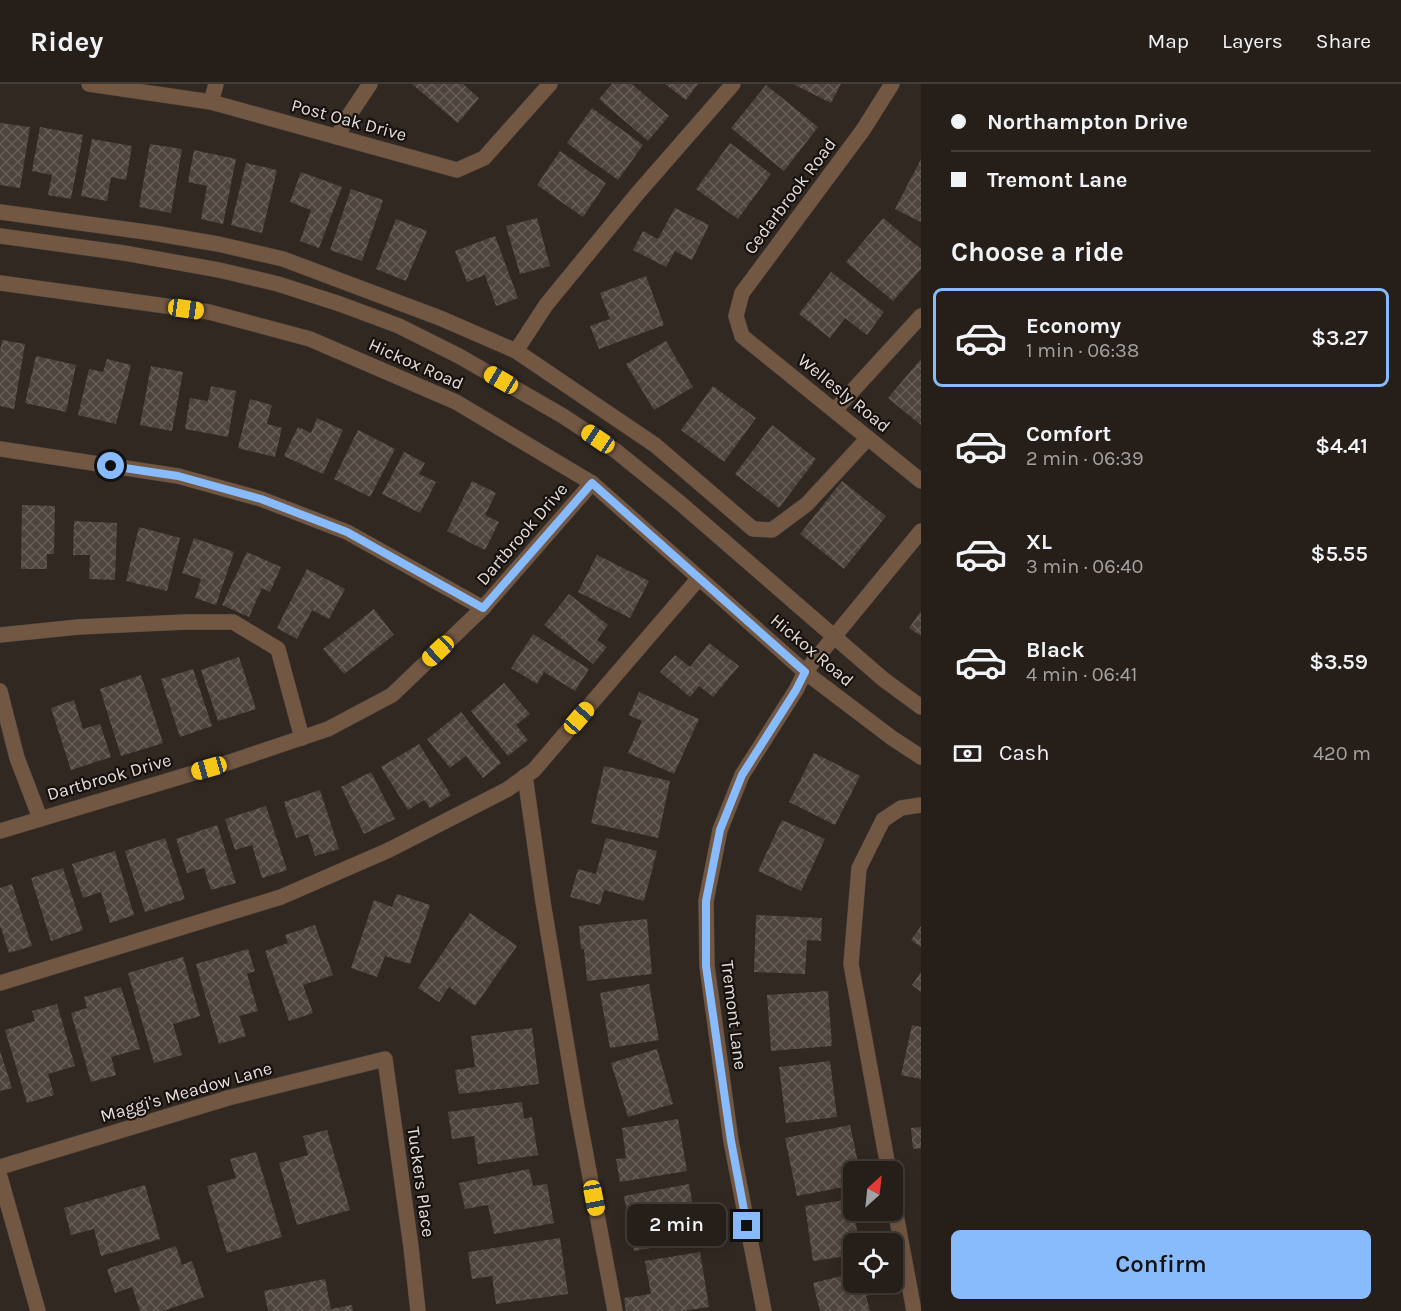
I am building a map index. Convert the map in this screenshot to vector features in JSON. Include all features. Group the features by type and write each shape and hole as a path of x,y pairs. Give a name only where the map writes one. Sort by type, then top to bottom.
{"street":[{"name":"Post Oak Drive","path":"89,84 211,102 457,170 484,158 550,84"},
{"path":"211,102 216,84"},
{"path":"337,137 370,84"},
{"path":"516,351 554,296 733,84"},
{"name":"Cedarbrook Road","path":"742,336 735,316 742,293 863,130 892,84"},
{"path":"0,212 218,244 283,260 440,318 516,351 655,445 753,529 772,530 807,504 868,438"},
{"name":"Hickox Road","path":"0,236 219,270 340,304 399,326 459,356 563,416 616,451 688,510 883,680 921,707"},
{"name":"Hickox Road","path":"0,283 209,312 310,339 456,402 592,483 805,672 892,738 921,757"},
{"path":"835,410 921,316"},
{"name":"Wellesly Road","path":"742,336 921,481"},
{"path":"0,449 178,476 261,499 347,532 483,608"},
{"name":"Dartbrook Drive","path":"0,831 230,762 328,729 392,695 483,608 592,483"},
{"name":"Tremont Lane","path":"764,1311 731,1141 706,966 706,901 720,830 742,775 805,672 921,531"},
{"path":"0,983 281,897 389,850 508,789 534,770 699,578"},
{"path":"0,635 78,627 233,622 278,649 302,738"},
{"path":"0,690 17,758 40,818"},
{"path":"525,776 575,1096 615,1311"},
{"path":"887,1161 851,964 859,868 883,820 901,808 921,805"},
{"name":"Maggi's Meadow Lane","path":"0,1167 228,1098 385,1059"},
{"name":"Tuckers Place","path":"385,1059 411,1247 417,1311"},
{"path":"0,1177 38,1311"},
{"path":"897,1221 914,1311"}],"building":[{"path":"412,84 463,84 479,98 458,123"},
{"path":"612,84 632,84 669,116 648,141 599,99"},
{"path":"665,84 698,84 686,100"},
{"path":"793,84 841,84 831,103"},
{"path":"766,85 818,127 784,171 731,128"},
{"path":"592,108 643,145 618,180 567,143"},
{"path":"0,123 30,127 20,188 0,185"},
{"path":"40,127 83,135 71,199 48,195 52,175 32,171"},
{"path":"92,139 132,146 126,180 111,177 107,201 81,196"},
{"path":"730,143 771,174 738,219 696,189"},
{"path":"150,144 182,149 171,213 139,207"},
{"path":"194,150 236,159 223,224 201,219 207,186 188,182"},
{"path":"560,151 606,183 583,217 537,185"},
{"path":"921,159 921,222 895,209"},
{"path":"246,163 277,170 262,233 231,225"},
{"path":"301,172 342,187 319,248 300,241 311,210 290,202"},
{"path":"351,189 383,200 362,261 330,250"},
{"path":"675,208 709,225 692,260 675,251 666,267 633,250 643,231 658,239"},
{"path":"537,218 550,266 520,274 506,226"},
{"path":"883,218 921,249 921,269 893,301 846,262"},
{"path":"396,219 427,231 406,281 376,269"},
{"path":"495,236 518,298 496,306 485,275 467,282 455,251"},
{"path":"831,272 884,312 867,335 845,318 830,338 799,314"},
{"path":"646,276 664,325 599,349 590,326 610,319 600,293"},
{"path":"2,340 25,344 14,409 0,406"},
{"path":"666,341 693,387 654,410 626,364"},
{"path":"36,356 76,365 66,412 25,403"},
{"path":"107,359 131,365 116,424 78,415 89,369 103,372"},
{"path":"921,359 921,425 888,398"},
{"path":"151,366 183,372 172,431 140,425"},
{"path":"211,386 236,391 228,437 185,429 190,398 208,401"},
{"path":"713,386 756,418 724,462 681,430"},
{"path":"250,399 272,405 267,424 282,428 275,457 238,448"},
{"path":"317,418 343,430 323,474 284,456 298,427 311,433"},
{"path":"772,425 816,459 779,508 735,474"},
{"path":"358,430 395,449 370,497 334,479"},
{"path":"404,452 425,463 419,474 436,482 420,513 382,494"},
{"path":"472,481 496,493 485,515 499,522 485,550 447,531"},
{"path":"842,481 886,516 844,569 800,534"},
{"path":"22,505 55,506 54,554 47,554 47,569 21,569"},
{"path":"74,521 117,523 115,580 89,579 90,555 73,555"},
{"path":"139,527 180,538 167,591 126,581"},
{"path":"194,538 234,552 216,605 195,598 201,579 182,573"},
{"path":"247,552 281,567 270,592 262,588 249,617 222,605"},
{"path":"597,555 649,581 630,618 578,592"},
{"path":"307,569 345,589 329,619 312,610 297,639 277,628"},
{"path":"569,594 608,625 597,640 607,647 593,664 544,625"},
{"path":"374,609 394,635 344,674 323,649"},
{"path":"921,611 921,636 909,628"},
{"path":"533,634 589,669 575,691 544,672 537,684 511,668"},
{"path":"709,643 739,666 713,697 699,686 690,697 660,672 675,655 690,667"},
{"path":"239,657 256,709 218,721 201,670"},
{"path":"193,669 212,726 180,737 161,679"},
{"path":"141,675 163,743 121,756 100,689"},
{"path":"504,683 530,714 516,725 528,740 508,756 471,711"},
{"path":"639,692 699,719 674,774 628,753 642,721 629,715"},
{"path":"74,700 83,729 100,724 111,757 71,770 51,708"},
{"path":"461,712 501,763 483,778 466,756 450,768 427,739"},
{"path":"419,744 451,795 430,808 424,800 408,810 381,767"},
{"path":"814,753 860,776 835,825 789,802"},
{"path":"604,766 670,781 658,838 591,823"},
{"path":"371,772 395,819 364,834 341,787"},
{"path":"320,790 339,849 315,856 308,834 296,838 284,802"},
{"path":"266,806 287,870 262,878 252,845 235,850 225,819"},
{"path":"782,820 825,839 801,891 758,871"},
{"path":"217,825 236,883 211,890 204,868 187,873 176,839"},
{"path":"165,838 185,899 145,912 125,851"},
{"path":"606,838 657,851 644,901 604,890 600,905 570,897 578,869 596,874"},
{"path":"115,851 134,915 110,923 101,892 83,898 72,864"},
{"path":"63,868 83,930 51,941 31,878"},
{"path":"12,884 32,946 9,953 0,928 0,888"},
{"path":"397,894 430,905 410,964 385,956 377,977 351,968 374,900 392,907"},
{"path":"470,913 517,946 475,1006 449,987 439,1002 418,988"},
{"path":"756,915 822,918 821,941 807,940 805,974 754,972"},
{"path":"647,919 652,974 587,981 579,926"},
{"path":"315,925 333,975 303,985 313,1013 289,1021 265,951 288,943 285,935"},
{"path":"921,926 921,947 911,940"},
{"path":"248,949 255,971 247,974 258,1011 239,1016 246,1036 219,1044 196,964"},
{"path":"183,957 200,1016 173,1024 182,1055 154,1063 128,973"},
{"path":"921,972 921,992 912,985"},
{"path":"649,984 659,1040 610,1048 600,993"},
{"path":"121,987 140,1049 111,1057 116,1075 91,1082 71,1013 87,1008 84,997"},
{"path":"828,991 832,1046 771,1051 767,995"},
{"path":"57,1004 75,1066 48,1074 54,1095 27,1103 5,1030 35,1021 32,1011"},
{"path":"912,1025 921,1027 921,1079 901,1075"},
{"path":"532,1028 539,1084 459,1094 455,1070 475,1067 471,1036"},
{"path":"657,1049 673,1104 628,1117 611,1063"},
{"path":"0,1051 12,1088 0,1091"},
{"path":"830,1061 837,1117 786,1123 779,1067"},
{"path":"522,1102 524,1119 532,1117 538,1155 478,1164 474,1136 452,1139 448,1112"},
{"path":"678,1119 687,1171 620,1182 616,1159 626,1158 622,1128"},
{"path":"850,1125 858,1161 843,1161 843,1187 797,1196 785,1138"},
{"path":"921,1127 921,1148 913,1149 911,1128"},
{"path":"327,1130 350,1210 297,1225 279,1163 308,1155 303,1136"},
{"path":"256,1152 282,1237 227,1253 207,1186 236,1178 230,1159"},
{"path":"529,1169 533,1186 547,1184 554,1223 494,1234 488,1205 465,1209 459,1183"},
{"path":"689,1184 699,1239 634,1251 624,1196"},
{"path":"145,1185 160,1239 101,1256 94,1229 71,1235 64,1208"},
{"path":"843,1200 843,1221 855,1221 857,1233 843,1233 843,1257 813,1261 805,1206"},
{"path":"560,1238 568,1294 496,1304 492,1276 472,1279 468,1252"},
{"path":"176,1246 182,1265 192,1261 204,1297 163,1311 140,1311 132,1287 115,1293 107,1269"},
{"path":"700,1252 709,1307 682,1311 626,1311 624,1298 651,1294 645,1261"},
{"path":"843,1276 843,1293 879,1293 866,1296 870,1311 820,1311 813,1283"},
{"path":"325,1279 331,1309 352,1305 353,1311 268,1311 264,1291"}],"route":[{"path":"111,466 178,476 261,499 347,532 483,608 592,483 805,672 742,775 720,830 706,901 706,966 731,1141 747,1226"}]}
